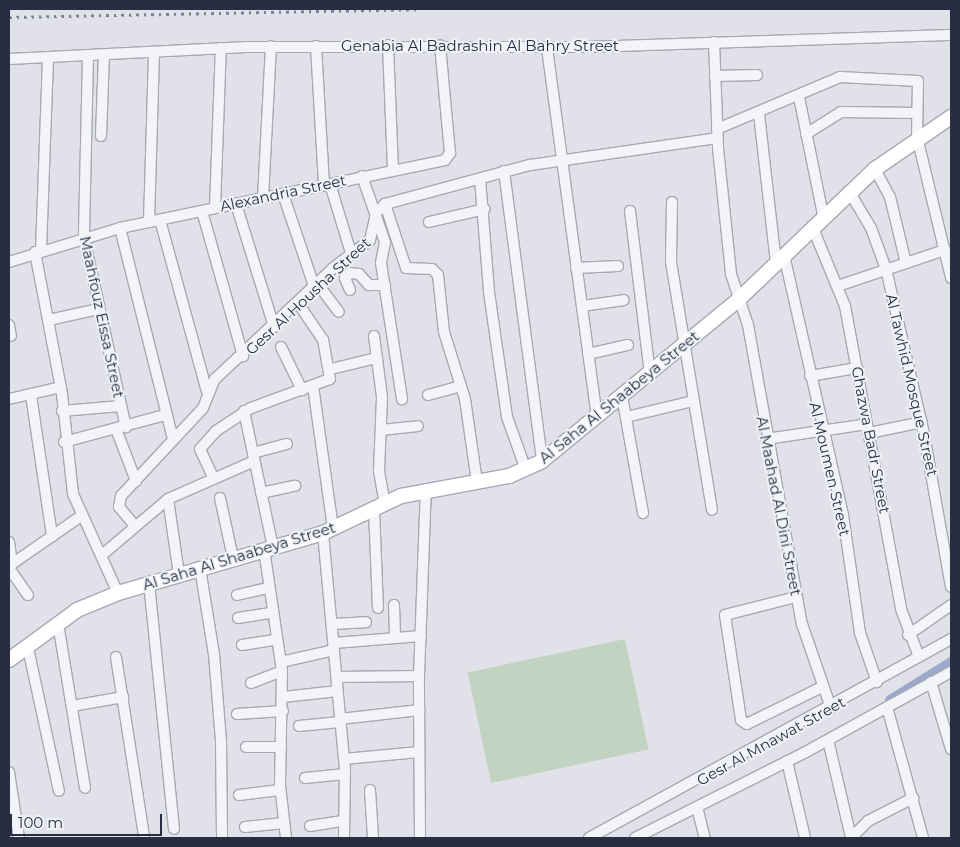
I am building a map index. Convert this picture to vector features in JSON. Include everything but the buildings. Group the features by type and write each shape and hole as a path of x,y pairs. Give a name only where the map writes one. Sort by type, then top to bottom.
{"main road":[{"name":"Al Saha Al Shaabeya Street","path":"9,660 28,648 58,623 80,608 118,593 328,531 380,506 426,489 477,482 526,470 542,461 738,300 822,215 875,169 916,136 951,117"}],"street":[{"name":"Genabia Al Badrashin Al Bahry Street","path":"9,59 104,56 271,46 440,45 548,48 951,35"},
{"name":"Al Maahad Al Dini Street","path":"714,42 717,134 730,267 738,300 748,325 766,439 796,597 822,687 831,708"},
{"path":"388,45 393,169"},
{"name":"Alexandria Street","path":"9,262 38,251 120,228 283,194 449,156 440,45"},
{"path":"263,198 271,46"},
{"path":"316,46 327,184 351,253"},
{"path":"215,208 220,48"},
{"path":"548,48 561,160 597,416"},
{"path":"149,222 154,53"},
{"name":"Maahfouz Eissa Street","path":"88,56 84,238 98,309 121,406 121,428 136,480"},
{"path":"101,136 104,56"},
{"path":"48,58 38,251 61,387 64,442 81,516 102,555 118,593"},
{"path":"715,76 756,75"},
{"path":"376,213 385,204 504,171 717,134 847,76 916,81 916,136 951,278"},
{"path":"799,96 822,215"},
{"path":"806,134 841,112 917,113"},
{"name":"Al Moumen Street","path":"759,114 780,259 843,516 860,633 877,682"},
{"path":"875,169 890,197 906,262"},
{"path":"504,171 542,461"},
{"path":"362,176 386,246 381,260 402,399"},
{"path":"480,179 485,209 489,292 507,417 526,470"},
{"name":"Al Tawhid Mosque Street","path":"849,191 871,228 886,270 922,422 951,587"},
{"path":"283,194 316,284 339,312"},
{"path":"672,202 672,262 712,510"},
{"path":"236,204 274,327"},
{"path":"385,204 406,268 432,269 438,275 444,332 461,386 477,482"},
{"path":"428,222 485,209"},
{"path":"202,211 242,356"},
{"path":"630,211 650,373"},
{"name":"Gesr Al Housha Street","path":"135,526 118,504 136,480 203,408 207,392 316,284 372,237 376,213"},
{"path":"160,220 207,392"},
{"name":"Ghazwa Badr Street","path":"812,226 838,286 857,368 908,634 919,657"},
{"path":"120,228 165,415 173,439"},
{"path":"838,286 945,250"},
{"path":"576,268 618,266"},
{"path":"350,290 345,278 350,273 359,274 369,285 385,285"},
{"path":"582,306 624,300"},
{"path":"213,477 201,446 244,411 330,379 331,369 316,326 298,303"},
{"path":"49,320 98,309"},
{"path":"9,325 11,336"},
{"path":"374,336 381,430 378,608"},
{"path":"588,354 628,345"},
{"path":"281,346 302,390"},
{"path":"331,369 376,358"},
{"path":"810,376 857,368"},
{"path":"313,386 328,531 332,624 344,759 344,838"},
{"path":"428,395 461,386"},
{"path":"9,399 61,387"},
{"path":"31,395 52,536"},
{"path":"622,396 643,514"},
{"path":"626,416 693,401"},
{"path":"62,411 121,406"},
{"path":"244,411 261,493 268,548 268,588 271,613 275,640 282,666 284,697 280,790 286,838"},
{"path":"64,442 165,415"},
{"path":"766,439 822,431 868,429 922,422"},
{"path":"381,430 418,426"},
{"path":"102,555 168,499 254,457 287,444"},
{"path":"261,493 295,486"},
{"path":"420,838 419,676 426,489"},
{"path":"220,498 233,558"},
{"path":"168,499 179,574"},
{"path":"10,566 81,516"},
{"path":"9,542 10,566 28,595"},
{"path":"200,568 222,741 222,838"},
{"path":"149,583 174,829"},
{"path":"237,595 268,588"},
{"path":"796,597 725,615 741,720 747,724 822,687"},
{"path":"394,605 395,638"},
{"path":"908,634 951,605"},
{"path":"238,618 271,613"},
{"path":"332,624 366,622"},
{"path":"58,623 85,788"},
{"path":"251,683 282,666 334,647 421,636"},
{"name":"Gesr Al Mnawat Street","path":"589,838 831,708 951,639"},
{"path":"242,645 275,640"},
{"path":"28,648 59,791"},
{"path":"116,657 144,836"},
{"name":"Gesr Al Mnawat Street","path":"635,838 652,834 697,807 788,762 951,672"},
{"path":"337,677 419,676"},
{"path":"932,682 951,749"},
{"path":"284,697 338,691"},
{"path":"72,706 122,697"},
{"path":"886,707 914,798 923,838"},
{"path":"299,726 419,710"},
{"path":"237,714 283,711"},
{"path":"828,740 851,838"},
{"path":"246,747 282,747"},
{"path":"344,759 420,752"},
{"path":"788,762 805,838"},
{"path":"9,772 19,838"},
{"path":"305,778 345,774"},
{"path":"239,795 280,790"},
{"path":"370,790 373,838"},
{"path":"851,838 868,821 914,798"},
{"path":"697,807 705,838"},
{"path":"310,826 343,822"},
{"path":"246,827 284,823"}],"green space":[{"path":"625,639 648,750 491,783 468,672"}],"waterway":[{"path":"890,700 951,662"}],"railway":[{"path":"9,17 418,9"}]}
